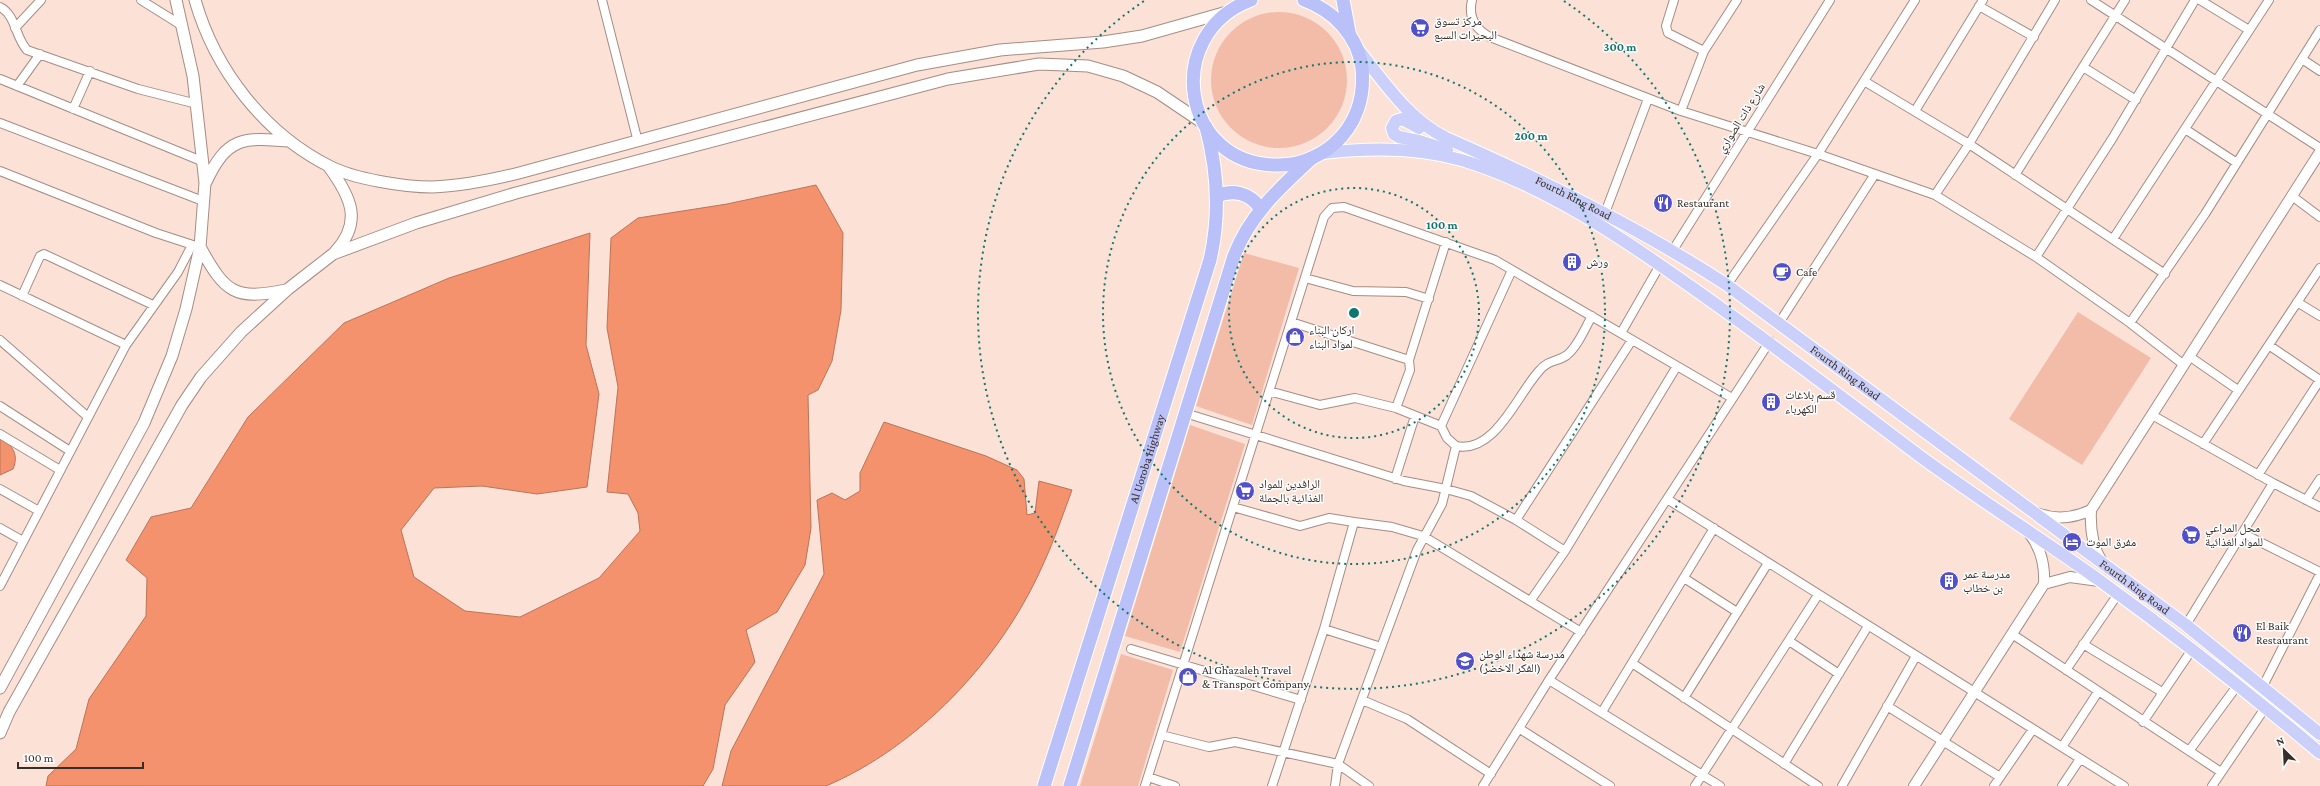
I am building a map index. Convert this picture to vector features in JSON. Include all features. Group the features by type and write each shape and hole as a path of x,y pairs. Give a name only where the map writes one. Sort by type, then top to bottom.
{"highway":[{"name":"Al Uoroba Highway","path":"1044,786 1210,260 1215,235 1217,196 1213,155 1205,125 1194,96 1192,77 1194,63 1207,33 1227,12 1251,0"},
{"path":"1304,0 1330,14 1353,41"},
{"name":"Al Uoroba Highway","path":"1070,786 1234,256 1245,231 1260,208 1317,156 1345,133 1359,106 1362,75 1343,0"},
{"path":"1205,125 1227,149 1254,162 1283,165 1317,156"},
{"path":"1217,196 1227,193 1238,193 1253,200 1260,208"}],"main road":[{"path":"0,688 128,454 158,394 172,356 196,246 205,183 204,162 191,62 176,0"},
{"path":"195,0 208,34 229,73 254,107 289,141 329,167 381,182 432,187 452,185 519,173 944,59 1028,46 1136,37 1180,27 1227,12"},
{"name":"Fourth Ring Road","path":"1353,41 1413,116 1439,135 1605,213 1673,250 1727,286 2186,625 2263,686 2320,734"},
{"path":"333,254 416,223 516,193 925,85 1013,67 1064,64 1112,72 1146,86 1205,125"},
{"path":"1439,135 1427,132 1402,119 1396,121 1392,128 1394,134 1398,137 1436,146 1468,161"},
{"path":"205,183 220,154 238,142 261,138 289,141"},
{"name":"Fourth Ring Road","path":"1317,156 1392,148 1423,151 1468,161 1497,172 1560,203 1660,265 1770,341 1916,453 2022,525 2102,582 2237,686 2320,753"},
{"path":"0,733 10,712 169,424 201,377 241,332 288,289 333,254 348,234 351,210 344,188 329,167"},
{"path":"196,246 216,275 226,286 238,293 253,295 288,289"}],"street":[{"path":"15,28 41,0"},
{"path":"141,0 181,25"},
{"path":"602,0 638,142"},
{"path":"1472,0 1471,14 1473,21 1483,34 1681,111 1818,154 1935,195 2036,257 2186,360 2238,390"},
{"path":"1674,0 1666,26 1668,33 1704,51"},
{"path":"1681,111 1704,51 1737,0"},
{"name":"شارع ذات الصواري","path":"1673,250 1830,0"},
{"path":"1727,286 1818,154 1915,0"},
{"path":"1935,195 1969,144 2055,0"},
{"path":"2091,0 2218,80 2320,148"},
{"path":"2015,175 2125,0"},
{"path":"2036,257 2068,210 2168,49 2195,0"},
{"path":"2200,0 2250,30"},
{"path":"2113,240 2269,0"},
{"path":"1915,111 1981,3 2034,37"},
{"path":"0,7 8,13 22,44 27,50 144,90 197,104"},
{"path":"2130,323 2165,274 2237,163 2320,30"},
{"path":"17,86 40,54"},
{"path":"2302,59 2320,71"},
{"path":"2083,67 2136,100"},
{"path":"72,109 90,71"},
{"path":"0,79 204,162"},
{"path":"1864,81 1969,144 2165,274"},
{"path":"1605,213 1648,98"},
{"path":"0,123 203,201"},
{"path":"2185,130 2237,163"},
{"path":"2032,510 2041,514 2062,518 2083,514 2091,510 2320,152"},
{"path":"0,171 156,233 196,246 126,345 0,585"},
{"path":"1779,323 1875,174"},
{"path":"2292,196 2320,217"},
{"path":"1145,786 1324,217 1328,210 1336,207 1344,207 1486,257 1512,270 1732,398"},
{"path":"1396,408 1410,370 1409,360 1446,242"},
{"path":"22,296 40,256 44,254 153,305"},
{"path":"1621,333 1660,265"},
{"path":"2203,444 2238,390 2270,346 2320,268"},
{"path":"1441,426 1512,270"},
{"path":"1305,278 1353,291 1406,292 1429,299"},
{"path":"0,285 126,345"},
{"path":"2297,302 2320,316"},
{"path":"1270,391 1320,405 1355,398 1396,408 1441,426 1447,438 1456,446 1472,446 1492,435 1539,370 1552,360 1567,354 1592,316"},
{"path":"1291,322 1409,360"},
{"path":"0,340 88,418"},
{"path":"1516,520 1632,340"},
{"path":"1486,785 1491,774 1549,680 1770,341"},
{"path":"2258,475 2320,380 2270,346"},
{"path":"1531,600 1565,551 1677,366"},
{"path":"0,406 70,451"},
{"path":"1185,413 1255,436 1396,478 1446,488 1471,496 1516,520 1565,551"},
{"path":"2152,415 2258,475 2320,507"},
{"path":"1396,478 1415,416"},
{"path":"0,434 60,470"},
{"path":"1335,786 1338,764 1423,536 1442,504 1456,446"},
{"path":"2306,500 2320,479"},
{"path":"2186,625 2274,483"},
{"path":"0,489 40,511"},
{"path":"1667,499 2124,786"},
{"path":"1233,506 1300,526 1329,518 1392,527 1423,536 1531,600 1581,632"},
{"path":"2091,510 2092,538 2103,564"},
{"path":"1272,786 1324,629 1354,522"},
{"path":"1914,786 2044,584 2044,568 2040,552 2033,538 2022,525"},
{"path":"0,528 22,541"},
{"path":"1602,712 1714,528"},
{"path":"2242,533 2320,573 2263,686"},
{"path":"1684,698 1768,563"},
{"path":"2044,584 2070,577 2086,578 2102,582"},
{"path":"1684,578 1737,612"},
{"path":"2066,670 2118,594"},
{"path":"1695,786 1818,595"},
{"path":"1784,764 1868,626"},
{"path":"1324,629 1381,647"},
{"path":"2012,634 2143,722 2221,772"},
{"path":"1789,641 1839,674"},
{"path":"2083,644 2162,692"},
{"path":"1131,649 1301,700"},
{"path":"2143,722 2191,651"},
{"path":"1842,786 1916,656"},
{"path":"1632,663 1818,786"},
{"path":"1549,680 1720,786"},
{"path":"2189,751 2237,686"},
{"path":"2062,747 2098,692"},
{"path":"1362,700 1407,720 1491,774"},
{"path":"1887,706 2000,777"},
{"path":"2212,786 2265,708"},
{"path":"1520,729 1610,786"},
{"path":"1994,786 2033,729"},
{"path":"1161,735 1209,747 1235,742 1283,751 1338,764 1369,786"},
{"path":"2062,786 2080,758"},
{"path":"1148,777 1175,786"}],"shaded area":[{"path":"1272,12 1286,12 1305,17 1317,23 1332,37 1342,54 1346,67 1346,93 1342,106 1336,118 1322,133 1317,137 1299,145 1286,148 1272,148 1253,143 1241,137 1226,123 1222,118 1214,100 1211,87 1211,73 1216,54 1222,42 1236,27 1241,23 1259,15"},
{"path":"816,185 843,233 841,310 832,361 818,390 808,395 811,528 805,565 777,612 746,630 755,662 725,705 713,769 703,786 46,786 48,776 76,749 89,699 146,616 147,578 126,560 151,517 191,508 248,417 344,323 449,278 590,233 586,345 599,394 587,487 537,494 482,486 434,488 401,530 414,577 465,611 520,617 599,578 640,531 638,513 628,494 607,492 618,387 607,328 611,238 638,218 727,204"},
{"path":"1244,253 1299,268 1252,425 1196,406"},
{"path":"2078,312 2151,358 2082,465 2009,419"},
{"path":"884,422 986,456 1017,470 1024,479 1027,515 1035,513 1039,481 1072,490 1041,569 1024,603 1003,636 979,667 953,697 924,724 893,748 860,769 826,786 722,786 731,751 824,574 817,500 832,493 845,500 860,491 860,473"},
{"path":"1190,425 1245,444 1180,652 1125,636"},
{"path":"0,438 5,441 14,451 15,464 13,469 0,475"},
{"path":"1121,654 1173,670 1138,786 1080,786"}],"place":[{"name":"مركز تسوق البحيرات السبع","path":"1420,28"},
{"name":"Restaurant","path":"1663,203"},
{"name":"ورش","path":"1572,262"},
{"name":"Cafe","path":"1782,272"},
{"name":"اركان البناء لمواد البناء","path":"1295,337"},
{"name":"قسم بلاغات الكهرباء","path":"1771,402"},
{"name":"الرافدين للمواد الغذائية بالجملة","path":"1245,491"},
{"name":"محل المراعي للمواد الغذائية","path":"2191,535"},
{"name":"مفرق الموت","path":"2072,542"},
{"name":"مدرسة عمر بن خطاب","path":"1949,581"},
{"name":"El Baik Restaurant","path":"2242,633"},
{"name":"مدرسة شهداء الوطن (الفكر الاخضر)","path":"1465,661"},
{"name":"Al Ghazaleh Travel & Transport Company","path":"1188,677"}]}
